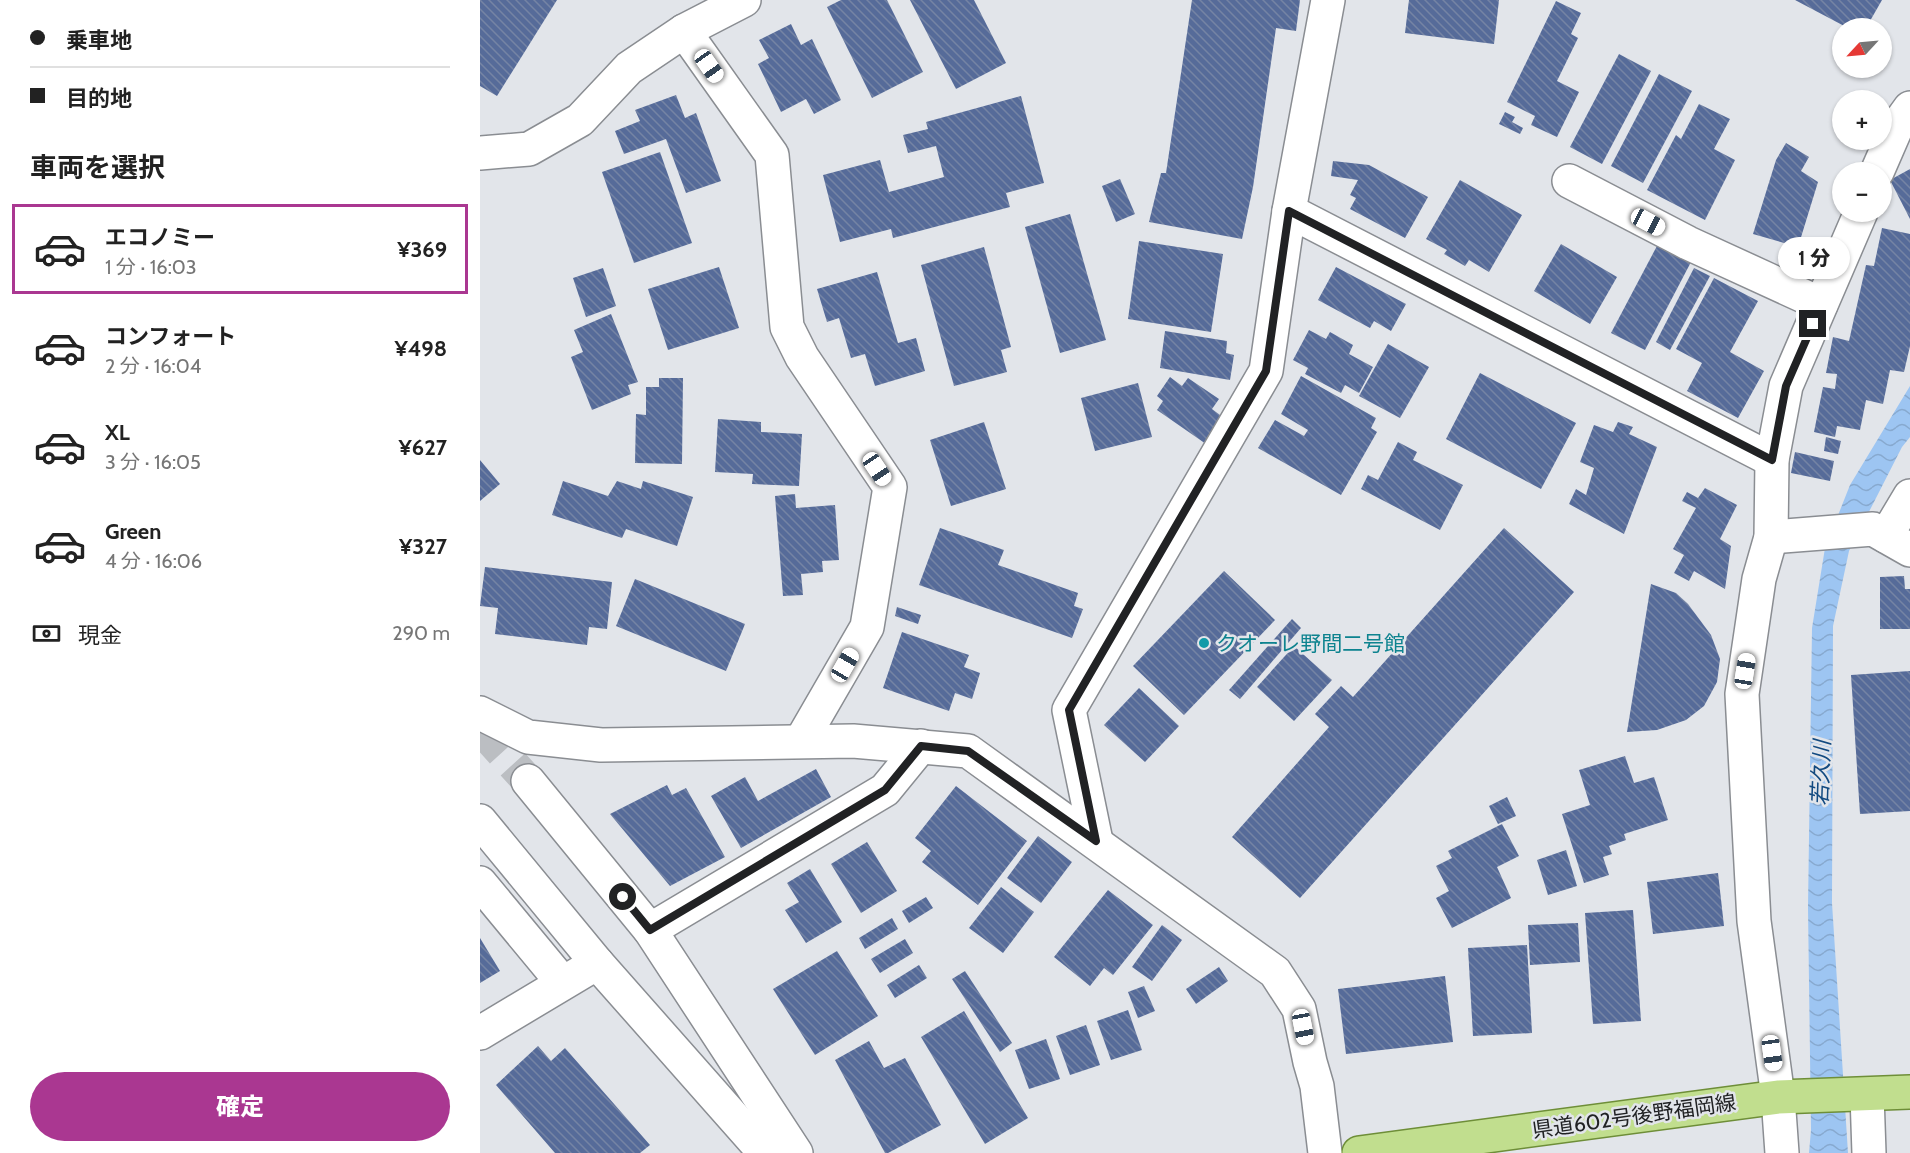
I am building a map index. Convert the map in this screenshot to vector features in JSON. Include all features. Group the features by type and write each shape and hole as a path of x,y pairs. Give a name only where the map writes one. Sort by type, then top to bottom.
{"main road":[{"name":"県道602号後野福岡線","path":"1359,1153 1778,1097 1910,1092"}],"street":[{"path":"480,153 529,149 580,120 629,68 684,31 744,0"},
{"path":"1096,841 1069,710 1266,371 1289,211 1328,0"},
{"path":"684,31 772,155 787,327 802,357 890,487 867,627 801,741"},
{"path":"1882,162 1906,118"},
{"path":"1569,181 1688,243 1821,304"},
{"path":"1289,211 1772,460"},
{"path":"1782,1153 1778,1097 1754,921 1742,694 1759,579 1771,537 1772,460 1786,386 1857,222"},
{"path":"1771,537 1890,538 1910,496"},
{"path":"480,713 528,737 601,745 853,741 968,751 1275,972 1299,1009 1317,1086 1325,1153"},
{"path":"650,930 885,790 921,746"},
{"path":"528,781 650,930 796,1153"},
{"path":"480,821 597,963 765,1153"},
{"path":"480,883 562,982"},
{"path":"480,1033 597,963"},
{"path":"1867,1095 1869,1153"}],"water":[{"name":"若久川","path":"1910,386 1910,437 1902,447 1849,551 1833,626 1832,903 1848,1153 1809,1153 1811,1130 1808,908 1812,628 1825,548 1850,485"}],"building":[{"path":"480,0 557,0 497,96 480,86"},
{"path":"841,0 887,0 923,72 872,98 827,7"},
{"path":"910,0 974,0 1006,63 956,89"},
{"path":"1192,0 1300,0 1296,31 1276,28 1253,187 1242,239 1149,222 1161,173 1166,173"},
{"path":"1409,0 1499,0 1494,44 1405,33"},
{"path":"1795,0 1882,0 1872,18 1832,20"},
{"path":"1556,1 1581,13 1571,34 1578,38 1557,81 1579,92 1557,137 1531,125 1535,116 1507,102"},
{"path":"791,24 801,45 812,39 841,100 814,114 806,99 781,112 758,64 769,58 759,40"},
{"path":"1619,54 1651,71 1602,164 1570,147"},
{"path":"1659,74 1692,91 1643,183 1611,166"},
{"path":"676,95 685,118 696,113 721,181 686,193 666,139 624,154 615,131 640,121 635,110"},
{"path":"1021,96 1044,183 1006,193 1010,207 893,238 891,229 840,242 823,175 880,160 889,192 944,177 936,146 908,153 903,135 928,129 926,122"},
{"path":"1699,104 1730,119 1714,149 1735,160 1705,220 1647,190 1676,135 1681,139"},
{"path":"1505,112 1515,117 1512,122 1523,128 1520,134 1499,124"},
{"path":"1786,143 1809,157 1801,171 1818,182 1798,247 1753,234 1776,160"},
{"path":"660,152 692,243 634,263 602,172"},
{"path":"1333,161 1369,165 1428,197 1405,238 1350,209 1356,198 1350,195 1358,180 1331,176"},
{"path":"1910,169 1910,219 1892,184 1892,179"},
{"path":"1120,179 1135,214 1116,222 1102,186"},
{"path":"1460,180 1522,215 1489,272 1469,260 1465,266 1444,254 1447,250 1426,239"},
{"path":"1070,214 1106,340 1060,353 1025,227"},
{"path":"1882,228 1910,234 1910,346 1904,372 1890,370 1883,404 1866,400 1860,430 1837,426 1835,437 1814,432 1823,387 1835,389 1837,374 1826,373 1833,337 1849,341 1866,265 1874,266"},
{"path":"1139,241 1223,254 1211,332 1128,319"},
{"path":"1561,244 1617,277 1590,324 1534,291"},
{"path":"1658,244 1691,262 1645,350 1611,333"},
{"path":"984,247 1011,347 1001,350 1007,372 954,386 921,265"},
{"path":"719,267 739,328 668,350 648,289"},
{"path":"1336,267 1406,304 1391,331 1374,321 1370,328 1318,300"},
{"path":"603,268 616,306 586,317 573,278"},
{"path":"1694,268 1710,276 1670,350 1656,342"},
{"path":"877,272 898,343 916,338 925,371 875,386 865,354 851,358 839,318 827,322 817,289"},
{"path":"1714,278 1758,301 1730,352 1764,371 1738,418 1687,391 1702,363 1676,349"},
{"path":"611,314 638,382 628,385 631,394 592,410 571,357 583,352 574,330"},
{"path":"1309,330 1326,339 1330,332 1353,345 1349,354 1373,367 1359,393 1345,385 1341,393 1305,374 1308,368 1293,360"},
{"path":"1165,331 1227,341 1226,353 1234,355 1230,380 1160,368"},
{"path":"1388,344 1429,367 1400,418 1359,396"},
{"path":"1480,373 1576,423 1541,489 1446,439"},
{"path":"1301,376 1376,418 1371,428 1377,432 1341,495 1258,448 1275,420 1304,436 1308,430 1281,414"},
{"path":"1170,377 1182,386 1188,378 1219,399 1212,409 1224,418 1206,444 1157,410 1163,401 1157,396"},
{"path":"659,378 683,378 682,464 635,463 636,414 646,415 646,387 659,387"},
{"path":"1138,383 1152,437 1095,451 1081,398"},
{"path":"718,419 761,422 761,432 802,434 799,486 752,484 753,474 715,472"},
{"path":"984,422 1006,489 951,506 930,440"},
{"path":"1618,422 1633,427 1629,434 1657,447 1624,534 1569,504 1576,489 1586,495 1594,468 1580,462 1594,425 1613,432"},
{"path":"1826,437 1841,441 1838,454 1824,451"},
{"path":"1398,442 1417,452 1413,460 1463,485 1440,530 1361,489 1368,475 1378,480"},
{"path":"1795,452 1834,461 1830,481 1791,473"},
{"path":"480,460 500,484 480,501"},
{"path":"563,481 608,496 617,481 641,489 643,481 693,497 677,546 626,529 622,538 552,515"},
{"path":"1705,488 1737,505 1720,539 1731,546 1725,589 1694,571 1689,581 1674,573 1684,555 1673,549 1696,508 1682,501 1687,492 1698,498"},
{"path":"795,494 796,508 835,505 839,560 822,561 823,572 801,574 803,595 783,596 775,496"},
{"path":"940,528 1004,550 998,565 1078,593 1074,606 1083,609 1072,638 919,585"},
{"path":"1504,528 1574,592 1300,898 1232,837 1329,727 1315,714 1341,686 1353,697"},
{"path":"485,567 612,582 607,629 589,627 587,645 495,634 498,608 480,606"},
{"name":"クオーレ野間二号館","path":"1224,571 1275,620 1184,715 1133,666"},
{"path":"1904,576 1905,589 1910,589 1910,629 1880,629 1880,577"},
{"path":"635,579 745,624 726,671 616,626"},
{"path":"1651,584 1676,593 1688,604 1711,635 1720,659 1717,682 1704,706 1686,720 1657,730 1627,732"},
{"path":"897,607 921,615 918,624 895,616"},
{"path":"1292,619 1301,628 1240,699 1229,690"},
{"path":"902,632 969,655 964,667 980,673 972,699 955,693 949,711 883,688"},
{"path":"1294,646 1332,680 1294,721 1257,687"},
{"path":"1910,671 1910,811 1860,814 1851,675"},
{"path":"1139,688 1179,726 1145,762 1104,725"},
{"path":"1625,756 1634,783 1654,777 1668,820 1624,834 1626,840 1609,846 1612,854 1603,857 1609,875 1584,883 1562,814 1590,805 1579,770"},
{"path":"816,769 831,797 741,848 711,796 745,777 758,801"},
{"path":"667,785 672,795 686,788 725,857 670,886 610,814"},
{"path":"956,786 1027,841 978,905 922,862 931,851 915,838"},
{"path":"1507,797 1516,816 1498,824 1489,806"},
{"path":"1502,824 1519,856 1497,867 1511,898 1452,928 1436,898 1449,891 1436,866 1452,858 1448,851"},
{"path":"1038,836 1072,862 1041,903 1007,878"},
{"path":"867,842 897,891 861,913 831,864"},
{"path":"1566,850 1577,886 1548,895 1537,860"},
{"path":"810,869 842,922 806,943 785,910 799,902 787,883"},
{"path":"1718,873 1724,926 1653,934 1647,882"},
{"path":"1001,887 1034,912 1003,953 969,928"},
{"path":"1108,890 1153,925 1113,975 1104,968 1090,986 1054,957"},
{"path":"926,897 933,908 909,923 902,911"},
{"path":"1633,910 1641,1021 1593,1024 1585,913"},
{"path":"892,918 898,929 865,949 859,938"},
{"path":"1578,923 1580,962 1530,965 1528,925"},
{"path":"1162,925 1182,940 1152,981 1132,967"},
{"path":"480,938 500,971 480,983"},
{"path":"905,939 913,953 880,973 871,959"},
{"path":"1527,945 1532,1033 1473,1036 1468,948"},
{"path":"837,951 878,1016 815,1055 773,989"},
{"path":"919,965 927,978 895,998 887,985"},
{"path":"1219,967 1228,981 1196,1004 1186,989"},
{"path":"965,971 1012,1043 1000,1052 952,979"},
{"path":"1445,976 1453,1042 1346,1054 1338,989"},
{"path":"1144,986 1155,1011 1138,1018 1128,992"},
{"path":"1128,1010 1142,1050 1111,1060 1097,1021"},
{"path":"964,1011 1028,1118 985,1144 921,1037"},
{"path":"1086,1025 1100,1065 1070,1075 1056,1036"},
{"path":"1046,1039 1060,1079 1029,1089 1015,1050"},
{"path":"869,1041 884,1068 905,1058 941,1125 888,1153 885,1153 835,1060"},
{"path":"538,1046 551,1061 565,1048 650,1145 640,1153 555,1153 496,1085"}],"tunnel":[{"path":"480,728 528,781"}],"place":[{"name":"クオーレ野間二号館","path":"1204,643"}],"route":[{"path":"623,897 650,930 885,790 921,746 968,751 1096,841 1069,710 1266,371 1289,211 1772,460 1786,386 1813,324"}]}
